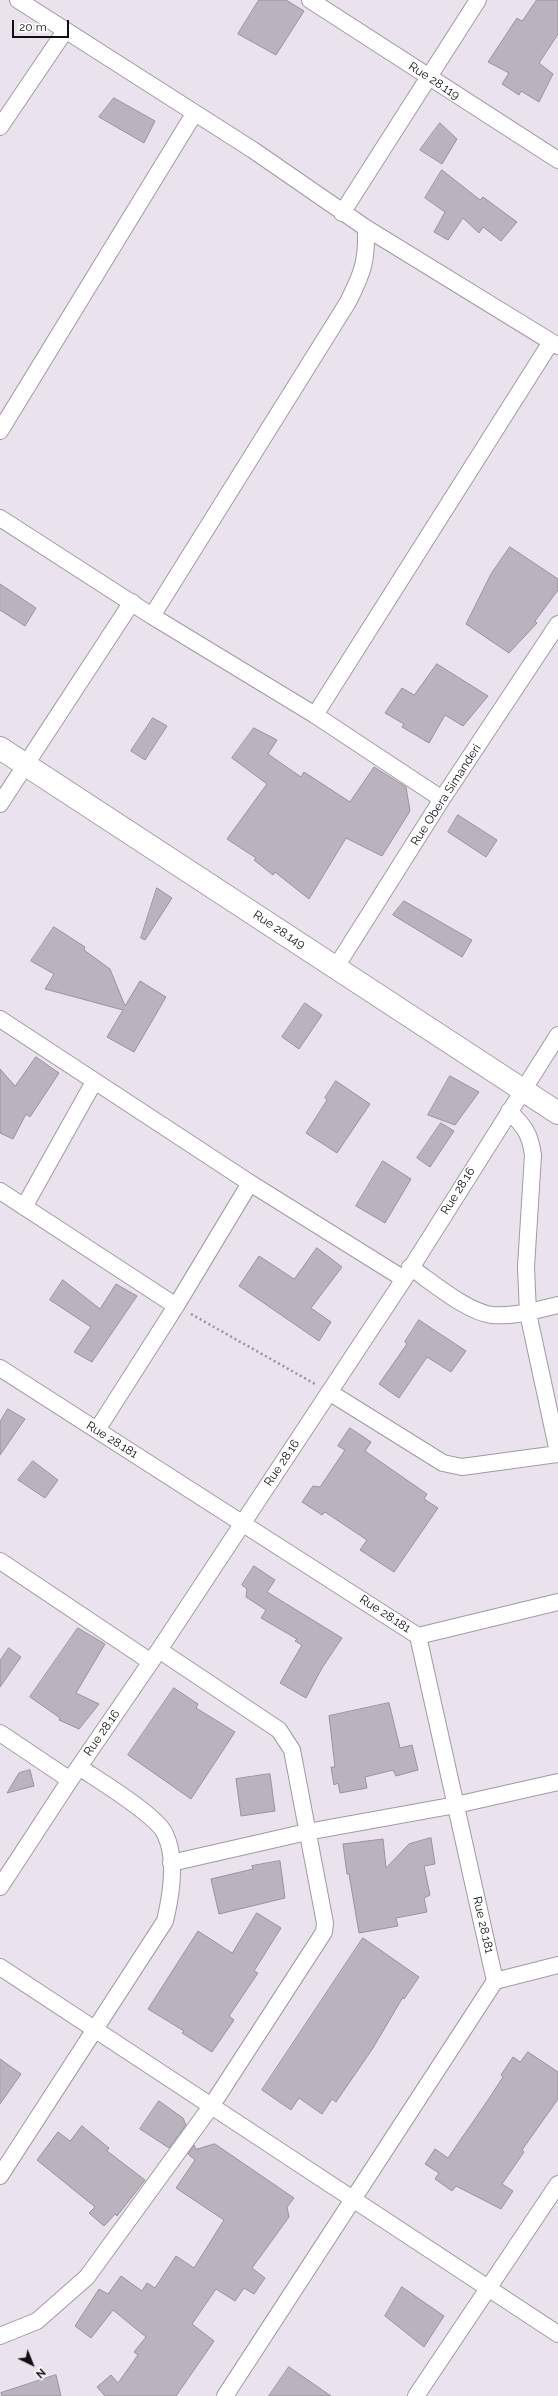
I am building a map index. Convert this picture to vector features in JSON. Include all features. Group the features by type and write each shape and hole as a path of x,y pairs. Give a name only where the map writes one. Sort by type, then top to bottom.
{"street":[{"path":"18,0 194,114 253,150 366,228 555,344 315,715"},
{"name":"Rue 28.119","path":"310,0 428,78 558,160"},
{"path":"342,212 478,0"},
{"path":"0,127 65,31"},
{"path":"0,431 194,114"},
{"path":"152,616 348,302 362,274 366,256 366,228"},
{"path":"0,518 152,616 315,715 442,799"},
{"path":"0,804 132,602"},
{"name":"Rue Obera Simanderi","path":"336,967 442,799 558,624"},
{"name":"Rue 28.149","path":"0,748 558,1112"},
{"path":"0,1019 250,1183 407,1273 472,1308 491,1315 528,1312 558,1305"},
{"name":"Rue 28.16","path":"0,1887 74,1773 155,1656 407,1273 508,1111 558,1035"},
{"path":"24,1206 94,1082"},
{"path":"329,1392 443,1463 462,1467 558,1453 528,1312 526,1267 534,1155 531,1139 524,1126 508,1111"},
{"path":"97,1430 176,1306 250,1183"},
{"path":"0,1191 176,1306"},
{"name":"Rue 28.181","path":"0,1368 418,1636 495,1981"},
{"path":"0,1561 279,1730 292,1750 325,1923 324,1932 212,2105 87,2277 36,2321 0,2336"},
{"path":"418,1636 558,1602"},
{"path":"0,1733 74,1773 153,1819 165,1833 172,1863 170,1900 165,1921 0,2176"},
{"path":"172,1863 307,1832 456,1805 558,1782"},
{"path":"225,2396 495,1981 558,1965"},
{"path":"0,1967 95,2028 353,2200 558,2334"},
{"path":"416,2396 490,2289 558,2184"}],"path":[{"path":"176,1306 329,1392"}],"building":[{"path":"259,0 286,0 304,11 276,55 238,34"},
{"path":"537,0 558,0 558,34 539,63 553,74 539,102 521,91 519,95 502,84 509,73 488,62 517,18 522,21"},
{"path":"114,98 155,121 144,143 99,117"},
{"path":"440,123 457,139 442,164 420,150"},
{"path":"442,170 480,200 483,197 517,222 501,241 483,227 479,233 463,218 448,240 434,232 445,212 425,198"},
{"path":"510,547 558,579 558,590 535,621 537,623 509,653 466,624 491,574"},
{"path":"0,584 36,608 25,626 0,610"},
{"path":"437,664 488,696 463,726 445,715 429,743 402,727 404,724 385,713 402,688 414,695"},
{"path":"153,718 167,726 145,760 131,751"},
{"path":"254,728 277,740 268,754 301,777 304,772 350,802 374,767 406,787 410,811 382,856 346,838 309,899 275,872 273,875 254,860 256,858 227,839 267,784 232,758"},
{"path":"458,815 497,840 486,857 448,832"},
{"path":"157,888 172,898 145,940 141,938"},
{"path":"404,901 472,940 462,957 393,915"},
{"path":"54,927 85,947 84,950 110,969 125,1006 140,981 166,997 134,1052 107,1037 123,1010 45,989 54,974 31,961"},
{"path":"305,1003 322,1015 299,1049 282,1037"},
{"path":"36,1057 59,1073 30,1117 26,1114 13,1139 0,1133 0,1069 15,1086"},
{"path":"450,1076 479,1092 455,1125 428,1115"},
{"path":"336,1081 370,1104 337,1153 306,1133 327,1100 325,1098"},
{"path":"441,1123 454,1131 430,1167 417,1158"},
{"path":"383,1161 411,1179 385,1223 356,1206"},
{"path":"317,1248 342,1267 311,1308 331,1322 319,1341 239,1286 259,1256 294,1279"},
{"path":"63,1280 100,1309 116,1284 137,1296 92,1362 74,1352 91,1327 50,1300"},
{"path":"419,1320 466,1351 451,1372 427,1357 399,1398 379,1384 407,1344 405,1342"},
{"path":"8,1409 25,1419 0,1455 0,1422"},
{"path":"350,1428 371,1442 365,1451 427,1494 424,1499 438,1508 394,1572 360,1550 367,1540 325,1512 322,1515 302,1502 313,1486 320,1487 345,1450 338,1446"},
{"path":"33,1461 58,1480 45,1498 18,1480"},
{"path":"254,1566 275,1580 267,1592 342,1638 322,1668 306,1698 280,1683 302,1645 295,1641 297,1639 261,1618 266,1610 246,1597 247,1589 242,1585"},
{"path":"78,1628 105,1644 76,1693 99,1704 79,1729 59,1720 60,1718 30,1697"},
{"path":"9,1648 21,1657 0,1687 0,1661"},
{"path":"174,1688 198,1704 196,1708 235,1732 191,1799 128,1755"},
{"path":"389,1703 400,1748 412,1745 418,1770 396,1776 393,1770 365,1777 367,1788 340,1793 338,1783 334,1785 331,1767 335,1767 329,1716"},
{"path":"30,1770 34,1786 7,1793 19,1773"},
{"path":"270,1774 275,1811 241,1816 236,1779"},
{"path":"431,1838 435,1864 424,1866 430,1895 424,1898 427,1912 396,1918 398,1926 359,1933 349,1874 347,1874 343,1844 383,1839 386,1868 409,1844"},
{"path":"280,1861 285,1898 219,1914 211,1879 253,1869 252,1866"},
{"path":"257,1913 281,1928 254,1971 258,1973 229,2016 234,2020 212,2052 182,2033 184,2031 148,2009 198,1931 232,1953"},
{"path":"363,1938 419,1977 404,1999 403,1997 373,2048 336,2102 332,2099 322,2114 299,2098 291,2110 262,2090"},
{"path":"528,2052 558,2072 558,2099 522,2150 524,2152 502,2184 513,2191 501,2209 456,2186 452,2191 435,2179 439,2173 425,2164 435,2149 448,2158 503,2077 501,2075 513,2057 520,2062"},
{"path":"0,2059 21,2074 0,2104"},
{"path":"159,2101 183,2118 186,2125 169,2148 140,2129"},
{"path":"82,2126 109,2148 107,2151 145,2180 117,2216 115,2214 104,2226 89,2213 95,2207 37,2160 58,2132 70,2141"},
{"path":"215,2144 294,2198 287,2207 289,2217 252,2268 265,2278 254,2294 244,2288 235,2301 216,2289 192,2324 214,2341 176,2396 105,2396 97,2387 111,2375 118,2383 138,2355 134,2352 146,2337 113,2310 91,2338 75,2326 99,2289 108,2294 121,2276 142,2291 147,2283 155,2288 176,2256 194,2268 224,2220 176,2188 195,2160 188,2154 194,2145 196,2149"},
{"path":"402,2287 444,2316 424,2347 385,2316"},
{"path":"289,2367 331,2396 269,2396"},
{"path":"56,2375 61,2396 2,2396 1,2393"}]}
